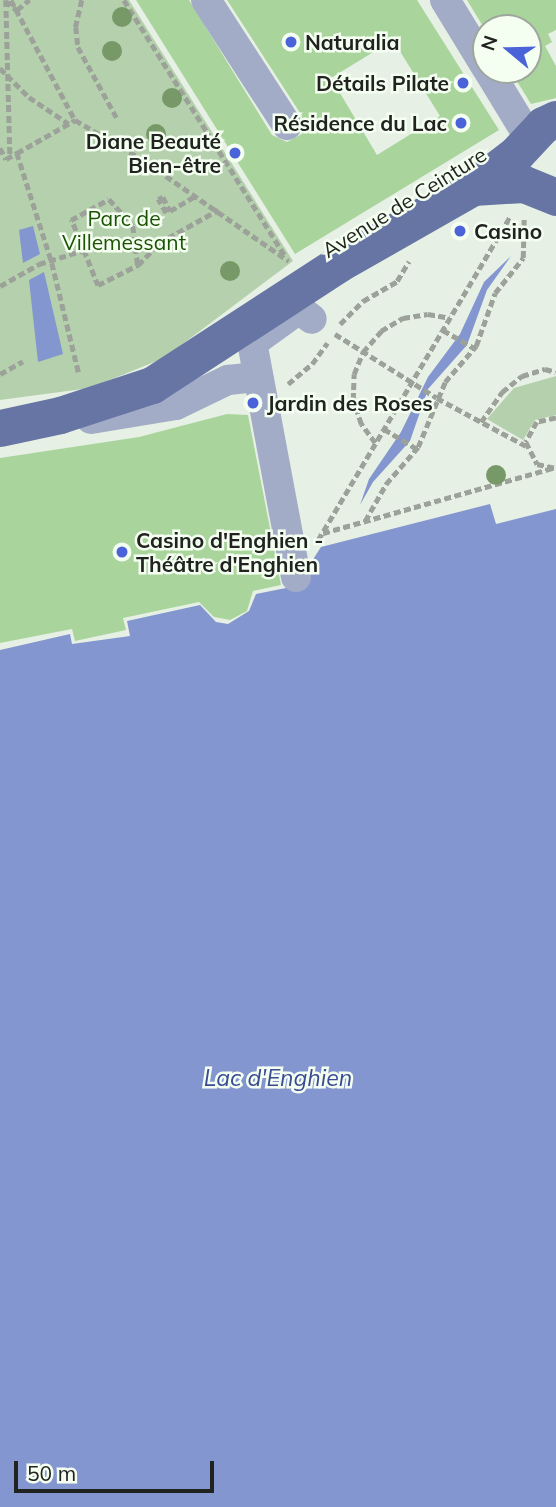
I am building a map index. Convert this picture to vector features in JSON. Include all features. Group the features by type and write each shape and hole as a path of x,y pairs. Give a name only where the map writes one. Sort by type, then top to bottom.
{"main road":[{"name":"Avenue de Ceinture","path":"0,428 60,415 152,384 338,264 473,187 547,131"},
{"name":"Avenue de Ceinture","path":"0,409 90,388 164,358 493,146 547,131"},
{"path":"473,187 540,188 547,131"}],"street":[{"path":"206,0 287,125"},
{"path":"445,0 472,44"},
{"path":"502,84 547,131"},
{"path":"296,577 252,344 299,309 323,326"},
{"path":"60,415 86,421 157,410 229,380 258,383"}],"path":[{"path":"17,10 29,0"},
{"path":"82,0 76,16 78,47 118,120"},
{"path":"7,1 17,10 75,120 196,195 289,261 124,0"},
{"path":"7,1 10,157"},
{"path":"0,68 69,124"},
{"path":"0,149 6,159 75,120"},
{"path":"17,153 52,263 79,374"},
{"path":"296,577 450,318 540,188"},
{"path":"365,521 386,484 417,449 437,398 474,348 495,293 523,258 540,188"},
{"path":"166,214 158,199 163,197 170,211 196,195"},
{"path":"138,265 133,226 109,199 71,220 99,285 138,265 159,243 218,210"},
{"path":"0,286 39,264 52,263 84,250"},
{"path":"258,383 300,376 323,326 348,314 397,281 415,251"},
{"path":"375,443 361,424 353,400 354,374 363,352 380,331 403,318 428,314 450,318"},
{"path":"323,326 437,398 526,446 537,464 554,468"},
{"path":"443,330 474,348"},
{"path":"0,374 23,361"},
{"path":"481,422 502,392 522,376 545,369 556,372"},
{"path":"526,446 527,434 537,422 556,418"},
{"path":"384,429 417,449"},
{"path":"323,533 554,468"}],"green space":[{"name":"Parc de Villemessant","path":"0,0 129,0 293,261 164,358 90,388 0,400"},
{"path":"556,376 556,415 535,420 523,440 487,419 514,388"}],"water":[{"path":"33,226 40,254 23,263 19,230"},
{"path":"511,256 487,290 467,345 428,389 410,441 373,482 360,505 369,479 401,432 428,377 460,334 484,282"},
{"path":"44,272 63,354 38,362 29,280"},
{"name":"Lac d'Enghien","path":"490,504 496,524 556,509 556,1507 0,1507 0,650 70,634 72,644 130,636 127,621 200,605 216,622 228,624 249,611 256,594 296,586 321,547"}],"building":[{"path":"136,0 189,0 272,135 287,142 302,134 302,116 227,0 417,0 499,130 295,254","holes":["393,40 440,116 377,155 331,78"]},
{"path":"467,0 556,0 556,30 548,34 552,42 545,46 556,66 556,98 531,104 519,84 542,84 542,14 476,14"},
{"name":"Casino d'Enghien - Théâtre d'Enghien","path":"227,414 248,415 281,585 253,591 247,611 230,620 214,617 199,602 123,618 126,630 75,641 72,629 0,643 0,458 139,437"}],"place":[{"name":"Naturalia","path":"291,42"},
{"name":"Détails Pilate","path":"463,83"},
{"name":"Résidence du Lac","path":"461,123"},
{"name":"Diane Beauté Bien-être","path":"235,153"},
{"name":"Casino","path":"460,231"},
{"name":"Jardin des Roses","path":"253,403"},
{"name":"Casino d'Enghien - Théâtre d'Enghien","path":"122,552"}]}
